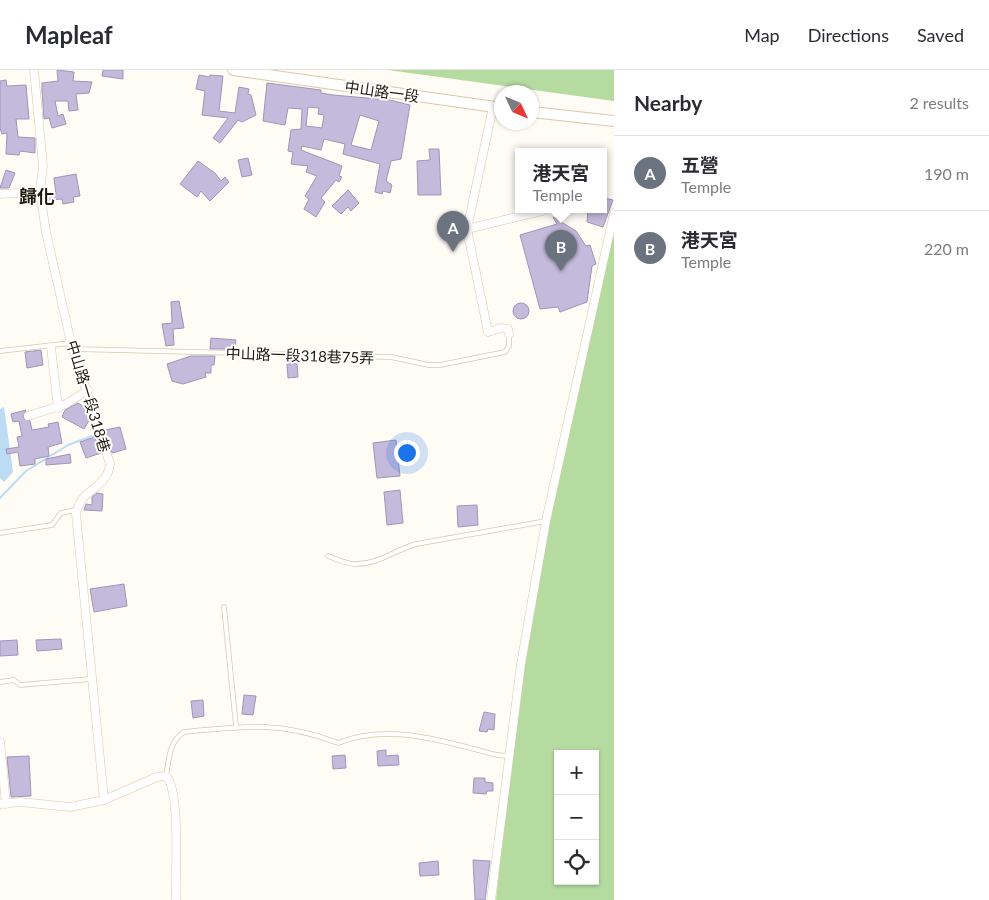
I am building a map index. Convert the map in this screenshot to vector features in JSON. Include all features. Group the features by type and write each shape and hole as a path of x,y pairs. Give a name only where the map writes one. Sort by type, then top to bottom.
{"street":[{"name":"中山路一段318巷","path":"34,70 43,166 40,192 46,232 72,346 88,390 110,464 105,480 86,494 77,505 76,510"},
{"name":"中山路一段","path":"233,70 494,108"},
{"path":"539,113 614,121"},
{"path":"494,120 467,230 488,332 505,328 508,329 509,334"},
{"path":"0,194 40,192"},
{"path":"467,230 534,213"},
{"path":"491,900 508,756 546,521 614,213"},
{"path":"51,347 58,408"},
{"path":"28,416 58,408 88,390"},
{"path":"76,510 104,800"},
{"path":"0,742 3,804 20,802 70,807 104,800 158,777 166,776 172,786 176,826 176,900"}],"lane":[{"name":"中山路一段318巷75弄","path":"0,351 72,346 392,357 435,365 500,354 509,346 509,334"},
{"path":"0,533 52,525 61,513 76,510"},
{"path":"328,556 353,564 368,564 380,560 398,549 416,544 546,521"},
{"path":"224,607 236,726"},
{"path":"0,682 14,680 20,685 91,679"},
{"path":"166,776 173,742 177,736 184,732 236,726 296,728 338,743 350,738 384,735 425,737 508,756"}],"green space":[{"path":"388,70 614,70 614,101 539,91 539,85 497,85"},
{"path":"609,236 614,237 614,900 496,900 521,664"}],"water":[{"path":"4,407 13,472 4,482 0,478 0,409"}],"building":[{"path":"57,70 74,72 73,81 92,82 89,93 76,94 78,110 69,111 68,101 55,101 58,116 63,114 66,124 52,128 49,118 44,119 42,83 58,81"},
{"path":"103,70 123,70 123,79 102,76"},
{"path":"199,75 210,77 210,75 223,76 219,111 235,113 239,87 249,89 248,94 251,95 256,115 242,122 238,120 220,143 213,138 228,118 202,115 205,91 196,89"},
{"path":"6,80 7,86 26,85 29,119 16,119 18,137 35,138 35,153 20,151 19,155 6,154 7,133 2,134 0,128 0,81"},
{"path":"267,83 321,90 321,93 333,95 390,100 410,105 401,159 391,161 386,181 392,185 390,193 383,191 382,194 375,192 380,164 343,154 345,144 324,139 321,150 302,146 301,150 342,166 339,176 342,177 339,182 336,180 321,198 325,202 316,217 304,209 309,199 305,196 317,176 306,172 308,166 291,164 293,152 288,151 291,130 301,129 302,109 288,108 285,125 263,121","holes":["308,107 319,108 318,114 324,115 322,128 306,126","360,115 379,121 371,150 351,145"]},
{"path":"429,149 439,149 441,195 418,195 417,161 430,160"},
{"path":"248,158 252,175 242,177 238,160"},
{"path":"198,161 215,173 221,181 225,177 229,182 210,201 201,191 197,197 180,184"},
{"path":"6,170 15,173 9,188 0,188"},
{"path":"76,174 80,196 73,197 74,202 63,204 62,199 47,200 46,195 56,194 54,178"},
{"path":"348,190 359,203 351,211 348,207 341,214 332,206"},
{"path":"607,199 613,200 603,227 587,222 588,213 607,213"},
{"path":"553,217 576,231 586,246 590,245 596,264 592,266 587,302 560,312 558,307 540,309 520,235 557,224"},
{"path":"179,301 184,328 173,329 174,345 166,346 162,324 172,323 171,302"},
{"path":"521,303 527,305 529,311 527,317 521,319 515,317 513,311 515,305"},
{"path":"211,338 236,340 235,349 210,349"},
{"path":"41,350 43,365 27,368 25,352"},
{"path":"191,356 215,356 214,365 211,365 211,373 205,373 206,377 183,384 172,381 167,364"},
{"path":"297,363 298,377 288,378 287,364"},
{"path":"78,403 86,408 90,419 84,429 62,417 65,410"},
{"path":"26,410 23,417 30,421 32,430 49,427 48,424 58,422 62,443 48,447 49,456 35,459 35,464 20,466 18,452 7,454 6,449 19,447 17,437 22,436 19,421 13,422 11,414"},
{"path":"120,427 126,449 112,453 105,430"},
{"path":"95,437 101,453 86,458 80,442"},
{"path":"396,440 400,476 377,478 373,443"},
{"path":"70,454 71,463 46,465 46,459"},
{"path":"400,490 403,523 387,525 384,492"},
{"path":"97,493 103,494 102,511 84,510 86,504 92,505 92,497"},
{"path":"477,505 478,525 458,527 457,506"},
{"path":"124,584 127,606 94,612 90,589"},
{"path":"61,639 62,649 37,651 36,640"},
{"path":"17,640 18,655 0,656 0,641"},
{"path":"244,695 256,696 253,715 242,714"},
{"path":"203,700 204,716 193,718 191,701"},
{"path":"484,712 495,714 494,730 488,729 487,732 479,731"},
{"path":"386,750 386,756 398,755 399,765 378,766 377,751"},
{"path":"345,755 346,768 333,769 332,756"},
{"path":"29,756 31,796 11,797 7,757"},
{"path":"474,778 485,778 485,782 493,783 493,791 487,791 486,794 473,793"},
{"path":"473,860 490,861 485,900 475,900"},
{"path":"438,861 439,875 420,876 419,863"}],"waterway":[{"path":"0,498 26,471 68,445 95,435"}],"place":[{"name":"五營","path":"453,252"},
{"name":"港天宮","path":"561,271"}],"district":[{"name":"歸化","path":"37,196"}]}
